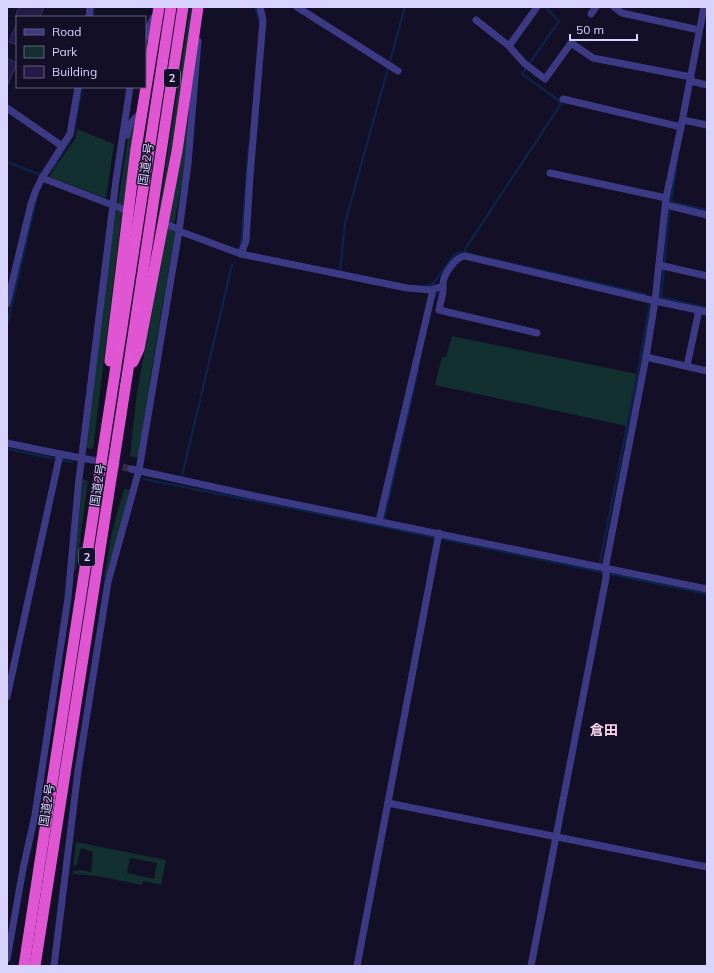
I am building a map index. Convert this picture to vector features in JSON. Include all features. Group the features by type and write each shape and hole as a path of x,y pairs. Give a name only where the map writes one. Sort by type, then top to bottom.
{"highway":[{"path":"146,86 158,7"},
{"name":"国道2号","path":"24,966 171,7"},
{"name":"国道2号","path":"35,966 183,7"},
{"path":"128,370 141,342 177,151 199,7"},
{"path":"96,497 112,337 146,88"}],"street":[{"path":"146,36 158,7"},
{"path":"54,966 78,771 108,582 139,470 179,230 188,164 199,7"},
{"path":"241,254 246,242 263,20 260,7"},
{"path":"297,7 398,71"},
{"path":"509,46 537,7"},
{"path":"591,14 596,7"},
{"path":"614,7 622,13 702,26"},
{"path":"531,966 557,837 646,358 662,266 669,206 666,198 702,26 704,7"},
{"path":"476,20 509,46 527,65 545,79 571,43 593,58 707,84"},
{"path":"7,304 31,204 42,178 68,138 71,130 78,88"},
{"path":"7,959 23,869 35,816 68,598 82,458 116,180 130,88"},
{"path":"563,99 682,123 707,125"},
{"path":"7,108 62,146"},
{"path":"116,180 128,128 131,122 142,112"},
{"path":"550,173 666,198"},
{"path":"42,178 123,209"},
{"path":"669,206 707,215"},
{"path":"168,225 241,254 407,288 436,288 443,292 439,310 537,333"},
{"path":"379,521 432,294 456,260 461,257 465,256 703,311 687,366"},
{"path":"662,266 707,276"},
{"path":"646,358 707,371"},
{"path":"7,443 60,458 82,458 92,460"},
{"path":"7,697 60,458"},
{"path":"131,469 379,521 438,536 606,572 707,589"},
{"path":"357,966 438,536"},
{"path":"388,803 707,867"}],"green space":[{"path":"190,7 192,7 188,45 157,235 154,244"},
{"path":"187,119 186,158 175,221 173,223 167,223"},
{"path":"132,126 135,126 123,207 118,203 129,129"},
{"path":"77,129 114,144 106,198 50,177 51,173 75,139"},
{"path":"116,212 122,212 93,449 86,448 107,271"},
{"path":"168,227 175,232 138,458 130,456 137,392"},
{"path":"452,336 637,374 627,426 435,385 442,357 446,357"},
{"path":"83,479 88,481 76,570 74,571"},
{"path":"124,489 131,490 105,578 112,532"},
{"path":"76,842 166,860 161,885 143,881 142,885 98,876 73,874 73,871 81,870 91,872 93,852 81,848 77,864 73,867","holes":["130,858 157,863 154,879 127,873"]}],"building":[{"path":"19,7 44,7 40,16 15,17"},
{"path":"16,25 16,45 9,42"},
{"path":"7,58 16,62 16,65 7,86"}],"waterway":[{"path":"93,16 94,7"},
{"path":"255,7 260,24"},
{"path":"340,272 345,223 405,7"},
{"path":"465,252 465,249 561,104 558,100 522,74 559,21 545,7"},
{"path":"53,168 73,135 82,88"},
{"path":"236,250 239,249 241,245 249,146"},
{"path":"7,162 41,175"},
{"path":"661,298 669,213 676,169"},
{"path":"7,326 36,200"},
{"path":"671,202 707,210"},
{"path":"435,297 436,292 433,284 454,255 460,252 645,294"},
{"path":"182,476 232,265"},
{"path":"424,287 433,284"},
{"path":"661,297 707,308"},
{"path":"600,562 650,303"},
{"path":"384,519 418,370"},
{"path":"7,449 72,462"},
{"path":"144,479 346,519 707,594"}],"tunnel":[{"path":"92,460 131,469"}],"district":[{"name":"倉田","path":"604,730"}]}
